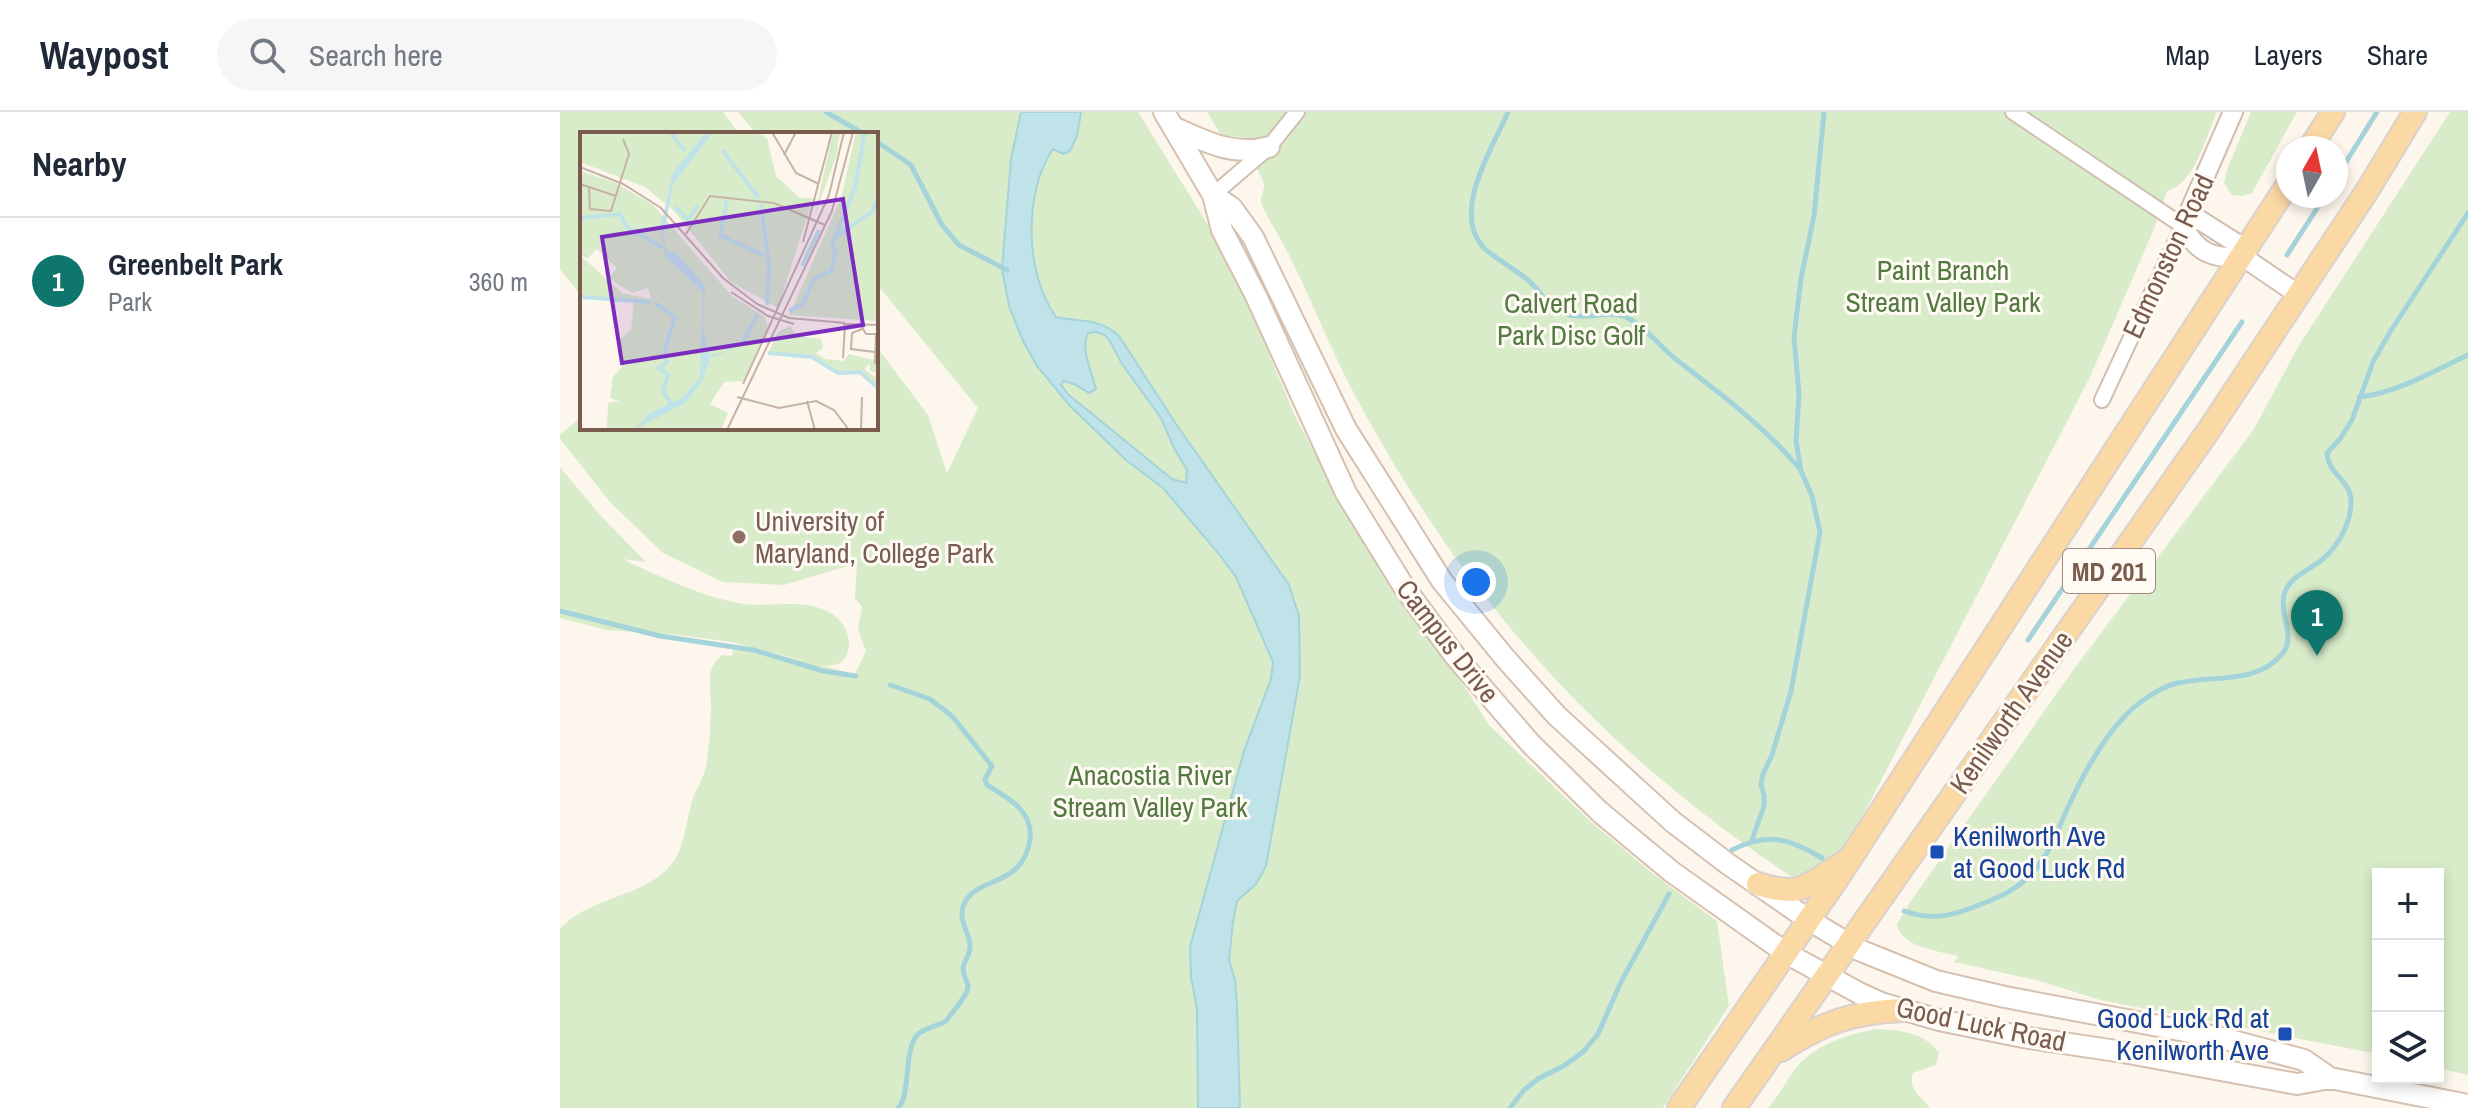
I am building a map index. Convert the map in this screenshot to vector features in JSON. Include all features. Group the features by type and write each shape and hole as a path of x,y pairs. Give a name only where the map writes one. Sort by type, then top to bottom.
{"main road":[{"path":"2318,136 2333,112"},
{"name":"Kenilworth Avenue","path":"1734,1108 2202,440 2415,112"},
{"path":"1168,119 1219,147 1254,150 1269,147"},
{"name":"Campus Drive","path":"1168,119 1213,195 1222,230 1256,296 1346,493 1404,587 1455,656 1530,743 1600,812 1672,872 1786,953 1826,976"},
{"name":"Campus Drive","path":"1213,195 1232,208 1253,237 1346,429 1442,581 1505,658 1557,716 1673,822 1809,920 1848,944"},
{"name":"Kenilworth Avenue","path":"1679,1108 1851,858 2276,203"},
{"path":"1758,884 1779,891 1796,892 1851,858"},
{"name":"Good Luck Road","path":"1848,944 1936,981 2222,1038 2304,1060 2330,1078"},
{"name":"Good Luck Road","path":"1826,976 1902,1010 2012,1035 2297,1084 2330,1078 2468,1105"},
{"path":"1770,1057 1826,1024 1869,1011 1902,1010"}],"street":[{"path":"1213,195 1269,147 1297,112"},
{"path":"2013,112 2183,226 2191,242 2217,258 2243,257 2299,295"},
{"name":"Edmonston Road","path":"2102,400 2233,112"}],"green space":[{"path":"560,112 723,112 738,132 580,132 580,294 560,269"},
{"name":"Anacostia River Stream Valley Park","path":"738,112 1138,112 1210,228 1247,302 1296,418 1349,517 1396,592 1447,659 1489,725 1590,821 1652,873 1717,921 1729,1006 1663,1108 560,1108 560,929 591,907 645,885 661,875 674,861 706,767 710,678 716,661 722,655 732,656 734,646 808,662 732,642 607,630 560,618 560,467 600,515 646,562 622,559 723,600 749,604 807,605 829,612 846,630 849,648 840,663 822,666 855,674 866,651 858,630 862,607 855,598 857,563 784,585 723,582 663,553 610,502 560,439 560,434 580,419 580,430 878,430 878,349 928,415 947,473 978,408 878,285 878,132 754,132"},
{"path":"1207,112 2217,112 2192,169 2177,187 2167,191 2156,224 2090,377 1831,877 1807,887 1733,836 1601,726 1543,666 1489,602 1392,460 1348,382 1263,206 1264,184 1259,173 1237,137 1221,135"},
{"path":"2251,112 2297,112 2284,136 2276,136 2276,150 2252,193 2232,195 2224,183"},
{"path":"2450,112 2468,112 2468,1075 2444,1069 2444,868 2372,868 2372,1053 2100,1000 2040,981 1954,962 1958,956 1931,950 1905,938 1897,924 2074,669 2254,429 2298,347"},
{"path":"1875,1029 1919,1036 1939,1053 1936,1065 1913,1073 1912,1079 1914,1088 1930,1108 1768,1108 1797,1067 1813,1052 1843,1038"}],"water":[{"path":"1021,112 1081,112 1077,136 1070,151 1063,154 1053,149 1036,187 1032,233 1034,257 1046,299 1056,317 1097,323 1119,336 1176,424 1289,585 1299,616 1300,676 1266,866 1256,884 1237,901 1233,922 1229,960 1235,980 1237,1005 1240,1108 1198,1108 1197,1009 1190,947 1244,751 1271,679 1273,662 1236,577 1219,554 1163,488 1126,460 1071,407 1037,366 1023,341 1009,306 1002,269 1011,159","holes":["1088,333 1105,335 1161,418 1187,470 1186,483 1172,479 1069,395 1061,385 1063,381 1074,384 1089,393 1096,389 1086,354 1086,340"]}],"waterway":[{"path":"826,112 861,132"},
{"path":"1508,112 1485,161 1473,199 1471,217 1475,233 1484,248 1528,280 1552,306 1563,313 1580,316 1613,314 1635,322 1757,425 1800,469"},
{"path":"1752,840 1764,806 1763,774 1772,755 1791,691 1820,532 1812,496 1801,471 1796,441 1799,394 1794,337 1801,278 1814,216 1824,112"},
{"path":"2348,159 2377,112"},
{"path":"878,142 911,165 942,225 959,245 1007,270"},
{"path":"2287,255 2317,208"},
{"path":"1904,911 1922,916 1947,915 1990,901 2019,885 2038,866 2048,850 2100,747 2134,707 2167,686 2246,675 2272,663 2283,653 2288,640 2283,603 2287,588 2295,578 2329,553 2339,540 2349,516 2350,493 2331,466 2327,453 2352,420 2373,362 2390,332 2468,213"},
{"path":"2028,640 2242,322"},
{"path":"2359,397 2401,386 2468,355"},
{"path":"560,611 660,636 754,650 823,671 856,676"},
{"path":"890,685 930,699 952,716 992,766 985,779 987,785 1018,806 1030,829 1026,855 1019,866 970,895 964,904 963,920 970,945 963,968 968,990 946,1021 917,1035 910,1052 904,1094 898,1108"},
{"path":"1732,850 1767,839 1788,842 1822,858"},
{"path":"1510,1108 1524,1090 1583,1052 1598,1034 1621,982 1669,894"}],"place":[{"name":"University of Maryland, College Park","path":"739,537"},
{"name":"Greenbelt Park","path":"2317,656"},
{"name":"Kenilworth Ave at Good Luck Rd","path":"1937,852"},
{"name":"Good Luck Rd at Kenilworth Ave","path":"2285,1034"}],"park label":[{"name":"Paint Branch Stream Valley Park","path":"1943,286"},
{"name":"Calvert Road Park Disc Golf","path":"1571,319"}]}
